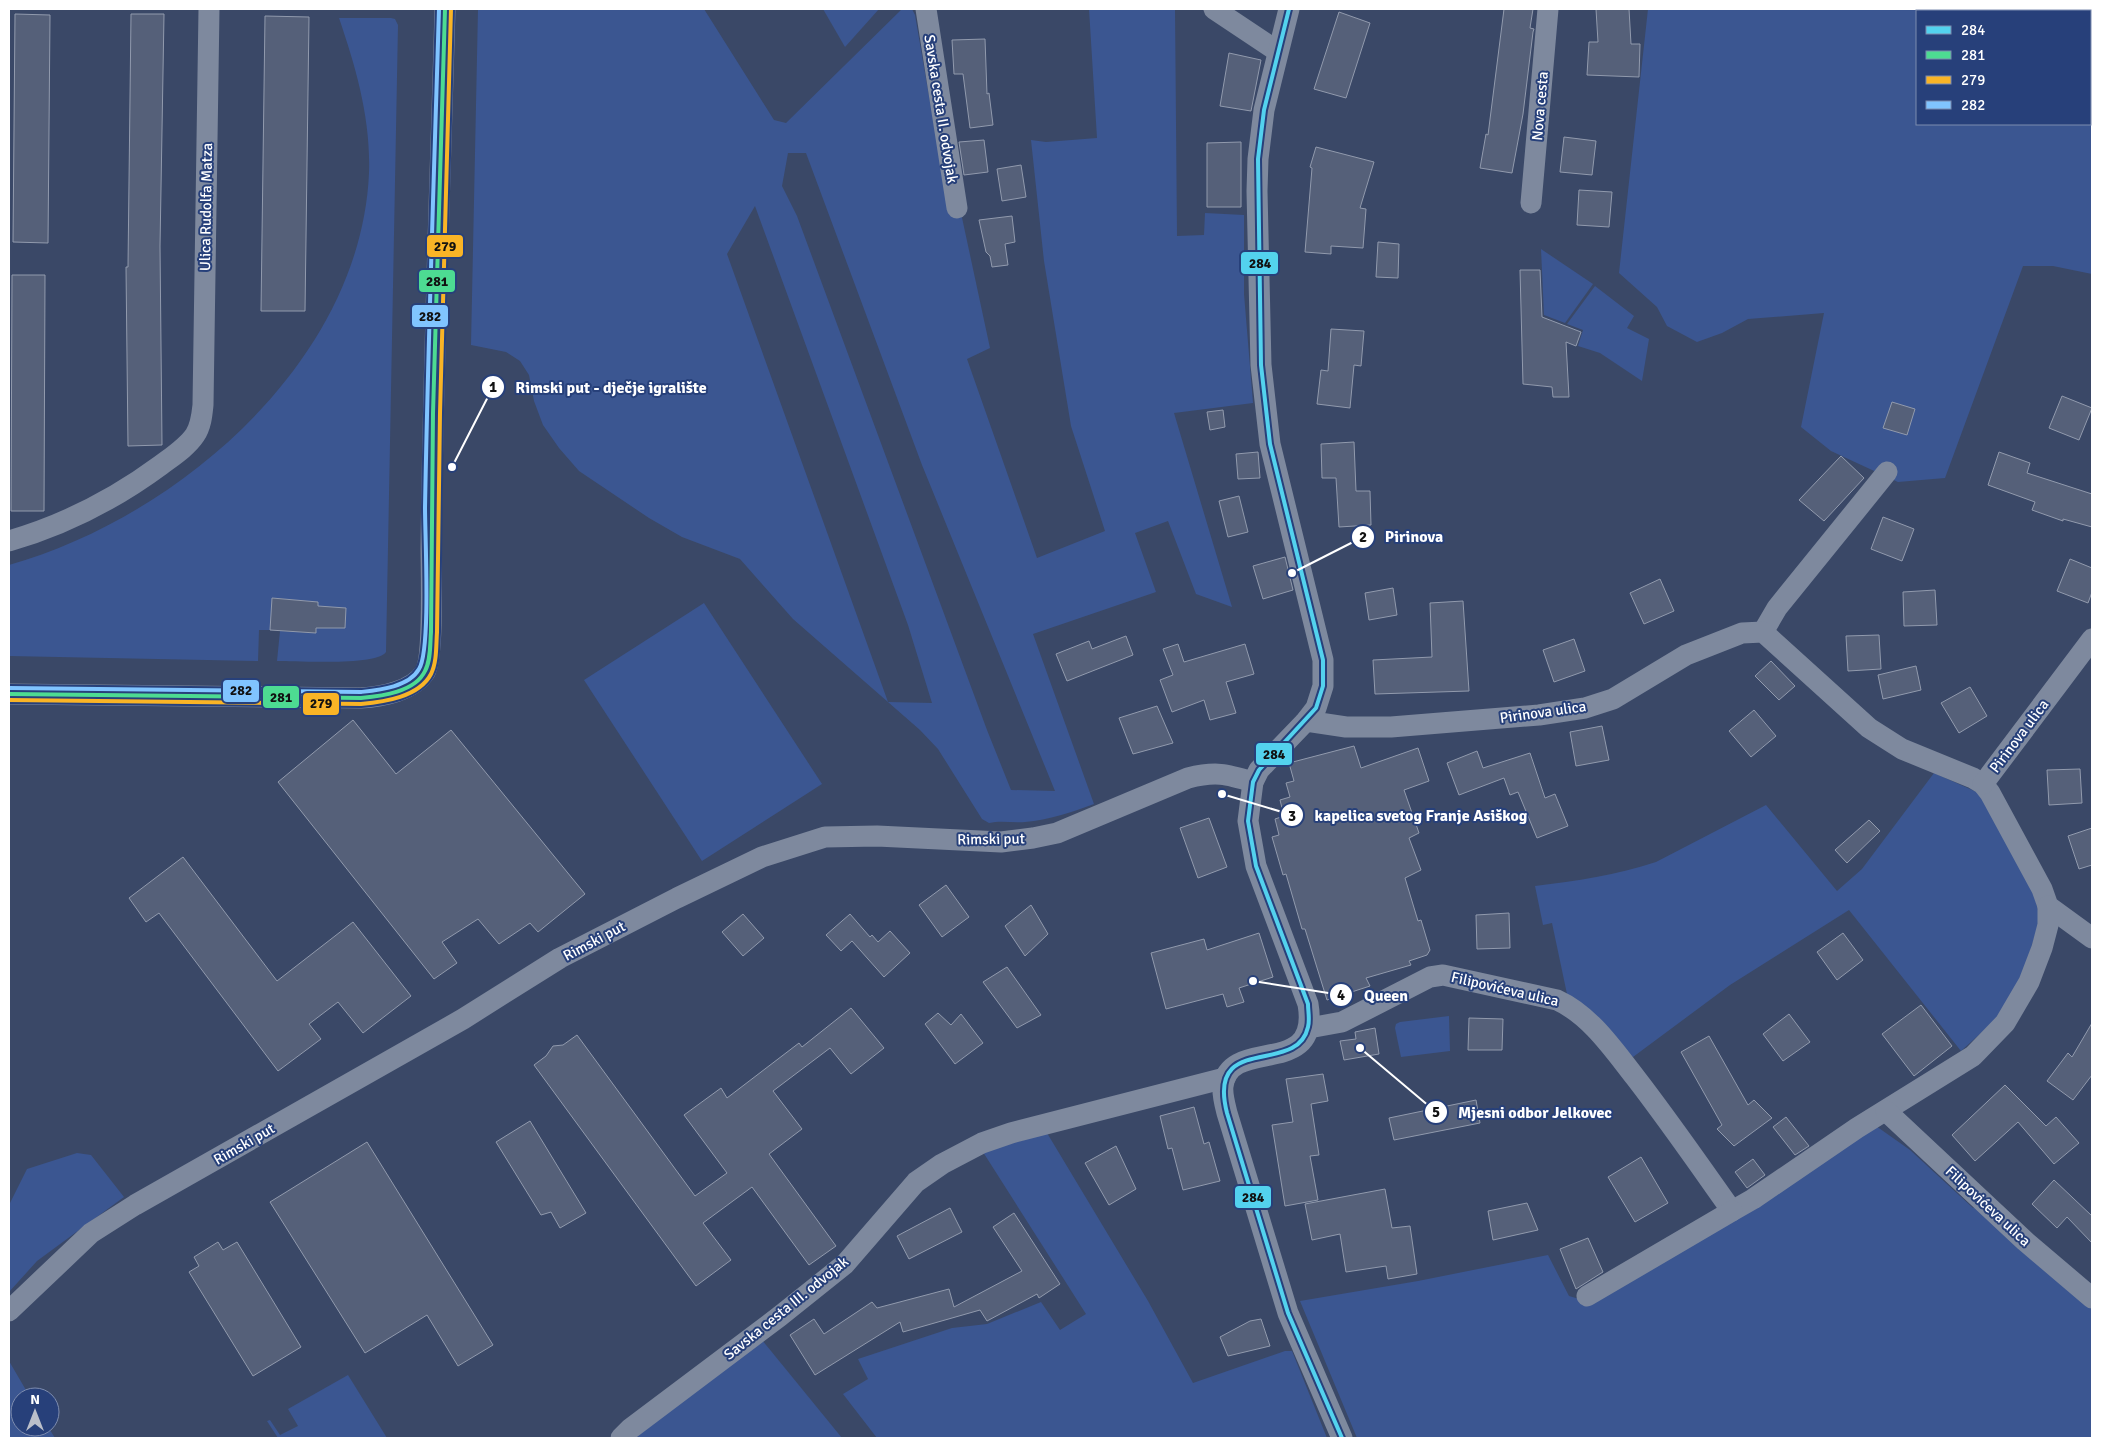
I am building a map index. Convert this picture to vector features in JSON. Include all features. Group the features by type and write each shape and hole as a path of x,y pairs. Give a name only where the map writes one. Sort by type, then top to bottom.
{"street":[{"name":"Ulica Rudolfa Matza","path":"9,542 70,518 115,497 186,445 196,434 203,405 209,9"},
{"path":"9,694 361,698 378,697 404,688 418,679 425,671 428,663 430,628 432,479 445,9"},
{"name":"Savska cesta II. odvojak","path":"926,9 957,208"},
{"path":"1214,9 1277,51"},
{"path":"1289,9 1277,51 1264,110 1258,159 1261,365 1270,444 1323,660 1323,686 1316,708 1259,770 1253,782 1248,820 1256,866 1308,1004 1310,1017 1309,1028 1300,1044 1292,1049 1237,1064 1230,1070 1222,1088 1227,1113 1288,1313 1342,1438"},
{"name":"Nova cesta","path":"1531,203 1548,9"},
{"path":"1763,632 1778,608 1887,472"},
{"name":"Pirinova ulica","path":"1306,721 1346,727 1391,727 1539,716 1585,708 1613,699 1686,655 1734,636 1763,632 1869,728 1902,749 1983,784 2092,639"},
{"name":"Rimski put","path":"9,1311 91,1233 135,1205 468,1016 560,958 762,857 825,837 878,836 1001,842 1032,838 1062,831 1188,778 1208,773 1221,773 1253,782"},
{"path":"1587,1296 1760,1195 1857,1128 1886,1112 1973,1056 2005,1023 2029,982 2042,948 2048,925 2048,906 2042,889 1990,793 1983,784"},
{"path":"2048,906 2092,938"},
{"name":"Filipovićeva ulica","path":"1309,1028 1342,1022 1430,977 1443,975 1557,1000 1573,1007 1591,1024 1669,1121 1732,1211"},
{"name":"Savska cesta III. odvojak","path":"621,1438 630,1429 780,1316 845,1264 916,1182 942,1164 982,1143 1011,1133 1225,1078"},
{"name":"Filipovićeva ulica","path":"1886,1112 2025,1241 2092,1298"}],"shaded area":[{"path":"478,9 704,9 774,120 786,123 902,9 912,9 915,15 938,148 961,213 990,348 967,359 1037,558 1105,531 1071,426 1044,261 1031,140 1046,142 1097,138 1089,9 1175,9 1177,236 1204,235 1205,213 1244,215 1244,294 1253,403 1174,413 1232,607 1196,594 1168,521 1135,533 1156,592 1033,634 1094,804 1069,813 1043,819 1025,822 989,823 982,819 938,749 920,730 793,619 740,559 682,537 649,518 579,471 559,448 543,425 534,401 529,375 520,361 506,352 471,345","holes":["788,153 806,153 922,465 1055,791 1011,790 987,730 797,216 782,186","755,206 908,625 932,703 888,702 727,254"]},
{"path":"823,9 879,9 845,47"},
{"path":"1648,9 2092,9 2092,274 2053,266 2023,266 1945,478 1898,482 1831,451 1801,427 1824,313 1748,319 1722,333 1697,342 1667,326 1657,307 1619,273"},
{"path":"339,18 391,18 395,19 398,25 386,652 368,659 352,661 277,661 280,631 316,633 318,602 273,598 270,630 259,630 258,661 9,656 9,565 73,542 136,510 196,469 250,421 296,367 333,306 358,242 369,173 368,133 365,113 351,56"},
{"path":"1541,249 1593,284 1565,323 1544,315"},
{"path":"1595,286 1634,316 1627,328 1649,339 1642,381 1600,353 1578,346 1583,330 1567,324"},
{"path":"704,603 822,784 702,861 584,680"},
{"path":"1934,773 1979,793 2034,893 2040,919 2024,971 2001,1015 1961,1051 1849,910 1730,985 1633,1057 1567,994 1552,923 1543,925 1535,886 1596,877 1656,862 1766,805 1837,891 1862,869"},
{"path":"1449,1016 1450,1051 1401,1057 1395,1028 1396,1024"},
{"path":"1876,1126 1910,1150 1973,1208 1977,1206 2092,1307 2092,1438 1357,1438 1300,1301 1418,1281 1548,1255 1569,1296 1586,1301"},
{"path":"1047,1133 1148,1301 1193,1383 1285,1351 1292,1351 1327,1438 877,1438 843,1394 868,1379 858,1359 952,1328 987,1324 1041,1302 1060,1330 1086,1314 983,1152"},
{"path":"77,1153 91,1155 124,1197 37,1261 9,1292 9,1205 27,1169"},
{"path":"762,1340 842,1438 635,1438"},
{"path":"9,1361 24,1387 10,1387 10,1437 55,1438 9,1438"},
{"path":"348,1375 387,1438 278,1438 267,1421 270,1420 280,1435 298,1426 288,1409"}],"building":[{"path":"1504,9 1533,9 1530,28 1534,29 1523,114 1512,173 1480,168 1486,134 1488,135"},
{"path":"1596,9 1629,9 1631,44 1640,44 1639,77 1587,75 1589,42 1598,42"},
{"path":"1339,12 1370,23 1346,98 1314,89"},
{"path":"15,14 50,15 48,243 13,242"},
{"path":"131,14 164,14 160,246 162,445 128,446 126,267 128,267"},
{"path":"265,16 309,17 305,311 261,311"},
{"path":"985,39 987,94 989,93 993,125 970,128 963,74 954,74 952,40"},
{"path":"1229,53 1261,60 1251,111 1220,106"},
{"path":"1564,137 1596,141 1592,175 1560,172"},
{"path":"984,140 988,172 964,175 959,142"},
{"path":"1241,142 1241,207 1207,207 1207,143"},
{"path":"1316,147 1374,162 1360,208 1366,209 1363,248 1331,246 1331,254 1305,252 1312,168 1310,167"},
{"path":"1021,165 1026,197 1002,201 997,169"},
{"path":"1579,190 1612,192 1609,227 1577,225"},
{"path":"1012,216 1015,242 1005,244 1008,265 992,267 990,256 986,252 979,220"},
{"path":"1378,242 1399,244 1398,278 1376,277"},
{"path":"1520,270 1540,270 1542,317 1581,332 1576,346 1566,342 1569,397 1553,397 1552,387 1523,384"},
{"path":"12,275 45,275 44,511 11,511"},
{"path":"1331,329 1364,331 1361,366 1354,365 1350,408 1317,404 1321,370 1328,371"},
{"path":"2062,396 2092,408 2079,440 2049,428"},
{"path":"1892,402 1915,409 1907,435 1883,428"},
{"path":"1223,410 1225,427 1210,430 1207,412"},
{"path":"1354,442 1356,491 1370,491 1371,525 1339,527 1336,478 1322,478 1321,444"},
{"path":"1258,452 1260,478 1238,479 1236,454"},
{"path":"1999,452 2030,463 2027,473 2092,494 2092,527 2063,519 2063,521 2032,510 2035,502 1988,485"},
{"path":"1841,456 1864,478 1824,521 1799,500"},
{"path":"1239,496 1248,532 1228,537 1219,501"},
{"path":"1883,517 1914,529 1902,561 1871,549"},
{"path":"1285,557 1293,590 1263,599 1253,566"},
{"path":"2070,559 2092,568 2092,592 2088,603 2057,591"},
{"path":"1660,579 1674,611 1644,624 1630,593"},
{"path":"1393,588 1397,615 1369,620 1365,593"},
{"path":"1935,590 1937,625 1904,626 1903,592"},
{"path":"272,598 318,602 318,606 346,608 345,628 316,628 316,633 270,630"},
{"path":"1463,601 1469,691 1375,694 1373,660 1432,657 1430,603"},
{"path":"1879,635 1881,669 1848,671 1846,636"},
{"path":"1126,636 1133,655 1067,681 1056,654 1089,641 1092,649"},
{"path":"1574,639 1585,671 1554,682 1543,650"},
{"path":"1178,644 1184,662 1245,644 1254,674 1226,682 1236,713 1210,720 1204,700 1172,712 1160,680 1173,675 1163,649"},
{"path":"1771,661 1795,686 1779,700 1755,676"},
{"path":"1916,666 1921,690 1883,699 1878,675"},
{"path":"1970,687 1987,716 1959,733 1941,703"},
{"path":"1157,706 1173,743 1133,754 1119,718"},
{"path":"1754,710 1776,736 1751,757 1729,731"},
{"path":"353,720 396,774 451,730 585,894 538,932 530,923 499,944 478,919 442,942 457,963 434,979 278,782"},
{"path":"1602,726 1609,760 1576,766 1570,732"},
{"path":"1354,746 1361,768 1418,748 1429,781 1404,790 1419,833 1409,838 1421,870 1405,878 1418,921 1421,920 1430,950 1427,955 1409,961 1411,965 1366,978 1370,986 1327,1000 1305,929 1302,929 1286,874 1283,875 1272,837 1279,835 1275,819 1284,816 1280,800 1290,797 1286,783 1294,781 1289,763"},
{"path":"1477,751 1483,768 1530,753 1545,798 1555,794 1568,826 1537,838 1518,792 1510,795 1504,778 1459,795 1447,763"},
{"path":"2080,769 2082,803 2049,805 2047,770"},
{"path":"1209,818 1227,867 1198,878 1180,828"},
{"path":"1869,820 1880,831 1847,863 1835,850"},
{"path":"2092,828 2092,865 2079,869 2068,836"},
{"path":"183,857 277,981 353,922 411,996 363,1033 338,1002 309,1024 321,1039 278,1071 159,913 146,922 129,898"},
{"path":"946,885 969,917 942,937 919,905"},
{"path":"1031,905 1048,934 1025,956 1005,926"},
{"path":"1509,913 1510,948 1477,949 1476,915"},
{"path":"743,914 764,938 743,956 722,932"},
{"path":"850,914 870,937 872,935 878,942 890,931 910,953 884,977 852,941 841,951 826,935"},
{"path":"1259,933 1273,977 1239,988 1244,1002 1227,1007 1223,994 1166,1009 1151,953 1204,939 1207,950"},
{"path":"1843,933 1863,960 1837,980 1817,952"},
{"path":"1007,967 1041,1015 1017,1028 983,982"},
{"path":"1921,1005 1952,1046 1914,1076 1882,1034"},
{"path":"851,1008 884,1048 851,1074 830,1048 773,1091 802,1129 769,1154 836,1246 809,1265 752,1187 703,1223 731,1260 696,1286 534,1065 546,1056 553,1046 563,1045 577,1035 695,1196 727,1173 684,1115 721,1088 727,1098 799,1043 802,1047"},
{"path":"938,1013 951,1025 961,1014 983,1043 955,1064 925,1024"},
{"path":"1789,1014 1810,1042 1783,1061 1763,1034"},
{"path":"1469,1018 1503,1019 1502,1050 1468,1050"},
{"path":"2092,1023 2092,1075 2073,1100 2047,1081 2068,1053 2072,1057"},
{"path":"1375,1028 1379,1054 1344,1060 1340,1041 1356,1039 1355,1032"},
{"path":"1709,1036 1748,1105 1754,1100 1772,1118 1734,1146 1717,1129 1722,1125 1681,1052"},
{"path":"1323,1074 1328,1101 1311,1104 1319,1155 1310,1156 1318,1200 1285,1206 1272,1125 1293,1122 1286,1079"},
{"path":"2005,1085 2046,1126 2056,1117 2079,1143 2054,1164 2018,1122 1975,1161 1952,1135"},
{"path":"1476,1100 1480,1123 1394,1140 1389,1118"},
{"path":"1194,1107 1204,1144 1209,1142 1220,1181 1183,1190 1172,1148 1168,1149 1160,1116"},
{"path":"1786,1117 1809,1146 1795,1155 1773,1127"},
{"path":"530,1121 586,1213 560,1228 551,1212 541,1215 496,1142"},
{"path":"367,1142 493,1345 458,1366 427,1315 365,1353 270,1202"},
{"path":"1116,1146 1136,1189 1109,1205 1085,1163"},
{"path":"1641,1157 1668,1203 1635,1222 1608,1177"},
{"path":"1753,1159 1765,1175 1747,1188 1735,1172"},
{"path":"2054,1180 2092,1216 2092,1243 2067,1217 2057,1228 2032,1204"},
{"path":"1385,1189 1392,1228 1410,1226 1417,1274 1388,1279 1386,1266 1346,1272 1340,1234 1312,1240 1305,1204"},
{"path":"1527,1203 1538,1230 1493,1240 1488,1211"},
{"path":"950,1208 962,1232 909,1259 897,1236"},
{"path":"1014,1213 1060,1284 1039,1298 1037,1294 987,1321 980,1310 903,1332 900,1322 815,1375 790,1335 814,1319 824,1334 872,1302 877,1308 949,1289 954,1307 1022,1271 993,1227"},
{"path":"1588,1238 1603,1272 1576,1289 1560,1249"},
{"path":"218,1242 223,1250 237,1242 301,1347 253,1376 189,1272 199,1266 194,1257"},
{"path":"1261,1319 1270,1346 1228,1356 1220,1337 1250,1321"}],"transit line":[{"name":"282","path":"9,688 361,692 385,689 401,684 419,669 423,658 426,617 426,445 439,9"},
{"name":"281","path":"9,694 361,698 397,692 414,684 425,671 429,657 431,632 433,413 445,9"},
{"name":"279","path":"9,700 361,704 390,700 410,693 425,682 431,674 435,659 437,632 440,413 451,9"},
{"name":"284","path":"1289,9 1264,110 1258,159 1261,365 1270,444 1323,660 1323,686 1316,708 1259,770 1253,782 1248,821 1256,866 1308,1004 1309,1021 1300,1042 1288,1050 1240,1063 1229,1072 1224,1088 1227,1113 1288,1313 1342,1438"}],"place":[{"name":"Rimski put - dječje igralište","path":"452,467"},
{"name":"Pirinova","path":"1292,573"},
{"name":"kapelica svetog Franje Asiškog","path":"1222,794"},
{"name":"Queen","path":"1253,981"},
{"name":"Mjesni odbor Jelkovec","path":"1360,1048"}]}
